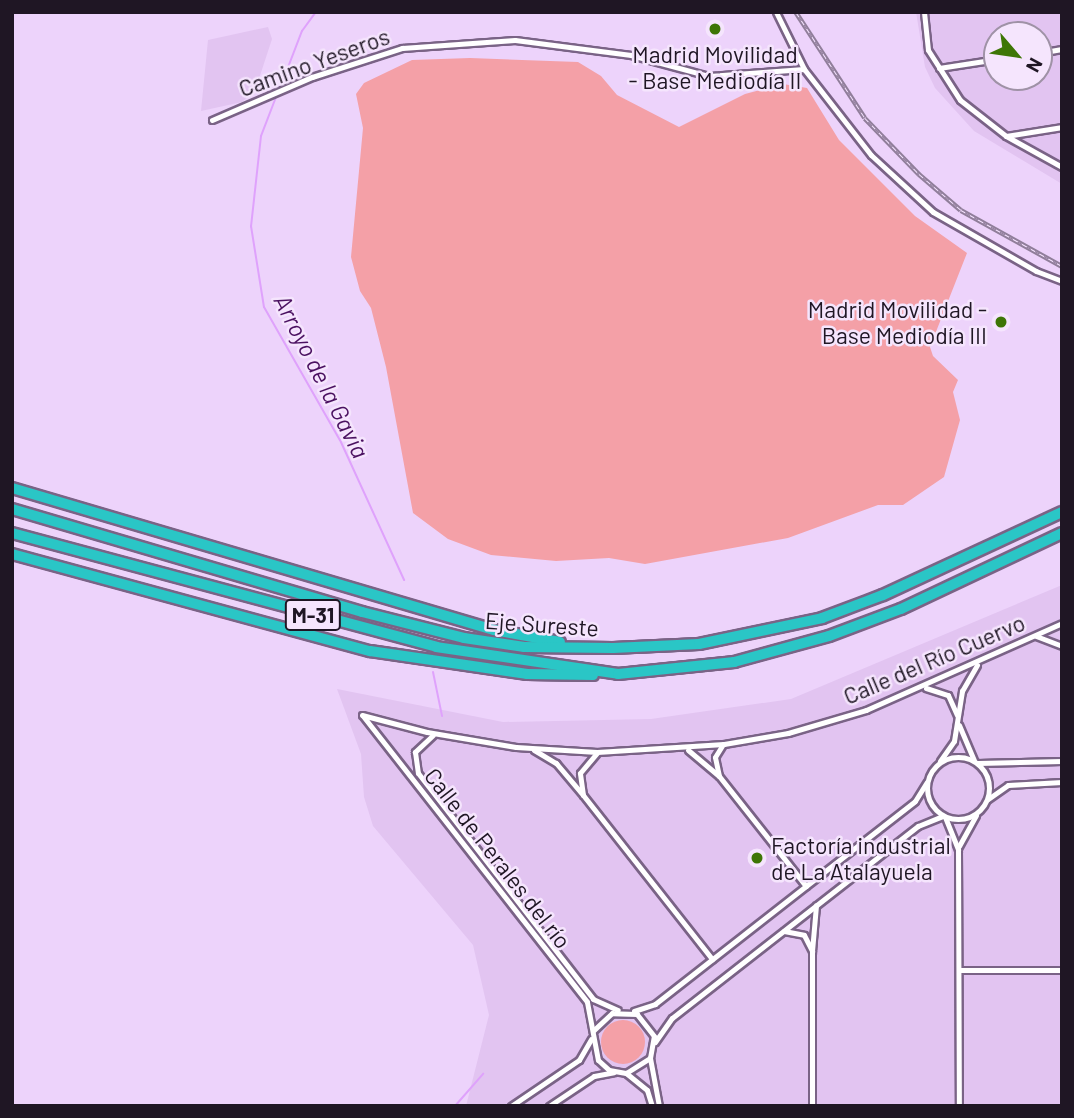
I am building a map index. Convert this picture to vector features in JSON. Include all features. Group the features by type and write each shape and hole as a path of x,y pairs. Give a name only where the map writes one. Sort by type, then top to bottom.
{"highway":[{"path":"12,488 494,630 613,648"},
{"name":"Eje Sureste","path":"12,509 464,638 524,647 613,648 699,644 822,618 883,595 1062,512"},
{"name":"Eje Sureste","path":"12,533 436,647 618,674 734,662 829,636 901,609 1062,533"},
{"path":"12,554 369,651 527,674 618,674"}],"street":[{"path":"776,12 804,69 871,155 933,212 1036,271 1062,281"},
{"path":"924,12 928,50 960,100 1006,136 1062,167"},
{"name":"Camino Yeseros","path":"212,120 313,77 402,48 515,40 631,55 709,76 804,69"},
{"path":"939,68 983,61"},
{"path":"1006,136 1062,127"},
{"name":"Calle del Río Cuervo","path":"362,715 438,734 530,748 597,752 683,749 724,744 788,733 923,688 1062,623"},
{"path":"1036,636 1062,646"},
{"path":"511,1106 579,1060 604,1017 621,1011 633,1012 655,1004 915,801 954,741 962,691 982,661"},
{"path":"923,688 948,695 964,745 989,779 988,799"},
{"name":"Calle de Perales del río","path":"362,715 584,996 592,1011 593,1033"},
{"name":"Calle de Perales del río","path":"438,734 425,739 415,752 418,773 593,999 621,1011"},
{"path":"719,776 715,757 724,744"},
{"path":"530,748 556,764 583,795 712,960"},
{"path":"683,749 699,755 719,776 806,887"},
{"path":"583,795 581,768 597,752"},
{"path":"939,764 958,757 976,762 1062,761"},
{"path":"927,782 932,806 944,816 958,849 959,1106"},
{"path":"958,849 988,799 1008,785 1062,782"},
{"path":"659,1106 650,1058 654,1044 672,1018 924,821 944,816 962,819 979,811"},
{"path":"812,1106 812,951 816,905"},
{"path":"782,931 804,935 812,951"},
{"path":"959,970 1062,970"},
{"path":"633,1012 647,1021 654,1044"},
{"path":"593,1033 598,1060 616,1072"},
{"path":"626,1073 650,1058"},
{"path":"549,1106 594,1076 616,1072 626,1073 648,1090 652,1106"}],"shaded area":[{"path":"916,12 1062,12 1062,184 974,131 935,88 925,67"},
{"path":"268,27 272,39 255,91 242,102 201,111 208,40"},
{"path":"470,58 578,62 601,76 617,95 679,127 745,94 783,84 807,88 839,140 915,216 967,253 930,347 933,356 958,380 953,392 960,420 944,477 903,505 878,505 788,538 645,564 609,558 556,561 491,555 448,539 413,513 386,367 371,308 360,291 351,257 363,128 356,94 364,83 412,60"},
{"path":"1062,585 1062,1106 466,1106 489,1015 473,945 373,826 364,797 361,754 337,689 503,722 651,719 791,699"},
{"path":"623,1020 639,1026 645,1042 639,1058 623,1064 607,1058 601,1042 607,1026"}],"waterway":[{"name":"Arroyo de la Gavia","path":"282,83 302,31 316,12"},
{"name":"Arroyo de la Gavia","path":"276,97 261,136 251,226 264,307 340,440 404,580"},
{"name":"Arroyo de la Gavia","path":"433,672 442,716"},
{"name":"Arroyo de la Gavia","path":"455,1106 483,1074"}],"railway":[{"path":"796,12 865,118 919,174 961,210 1062,266"}],"place":[{"name":"Madrid Movilidad - Base Mediodía II","path":"715,29"},
{"name":"Madrid Movilidad - Base Mediodía III","path":"1001,322"},
{"name":"Factoría industrial de La Atalayuela","path":"757,858"}]}
